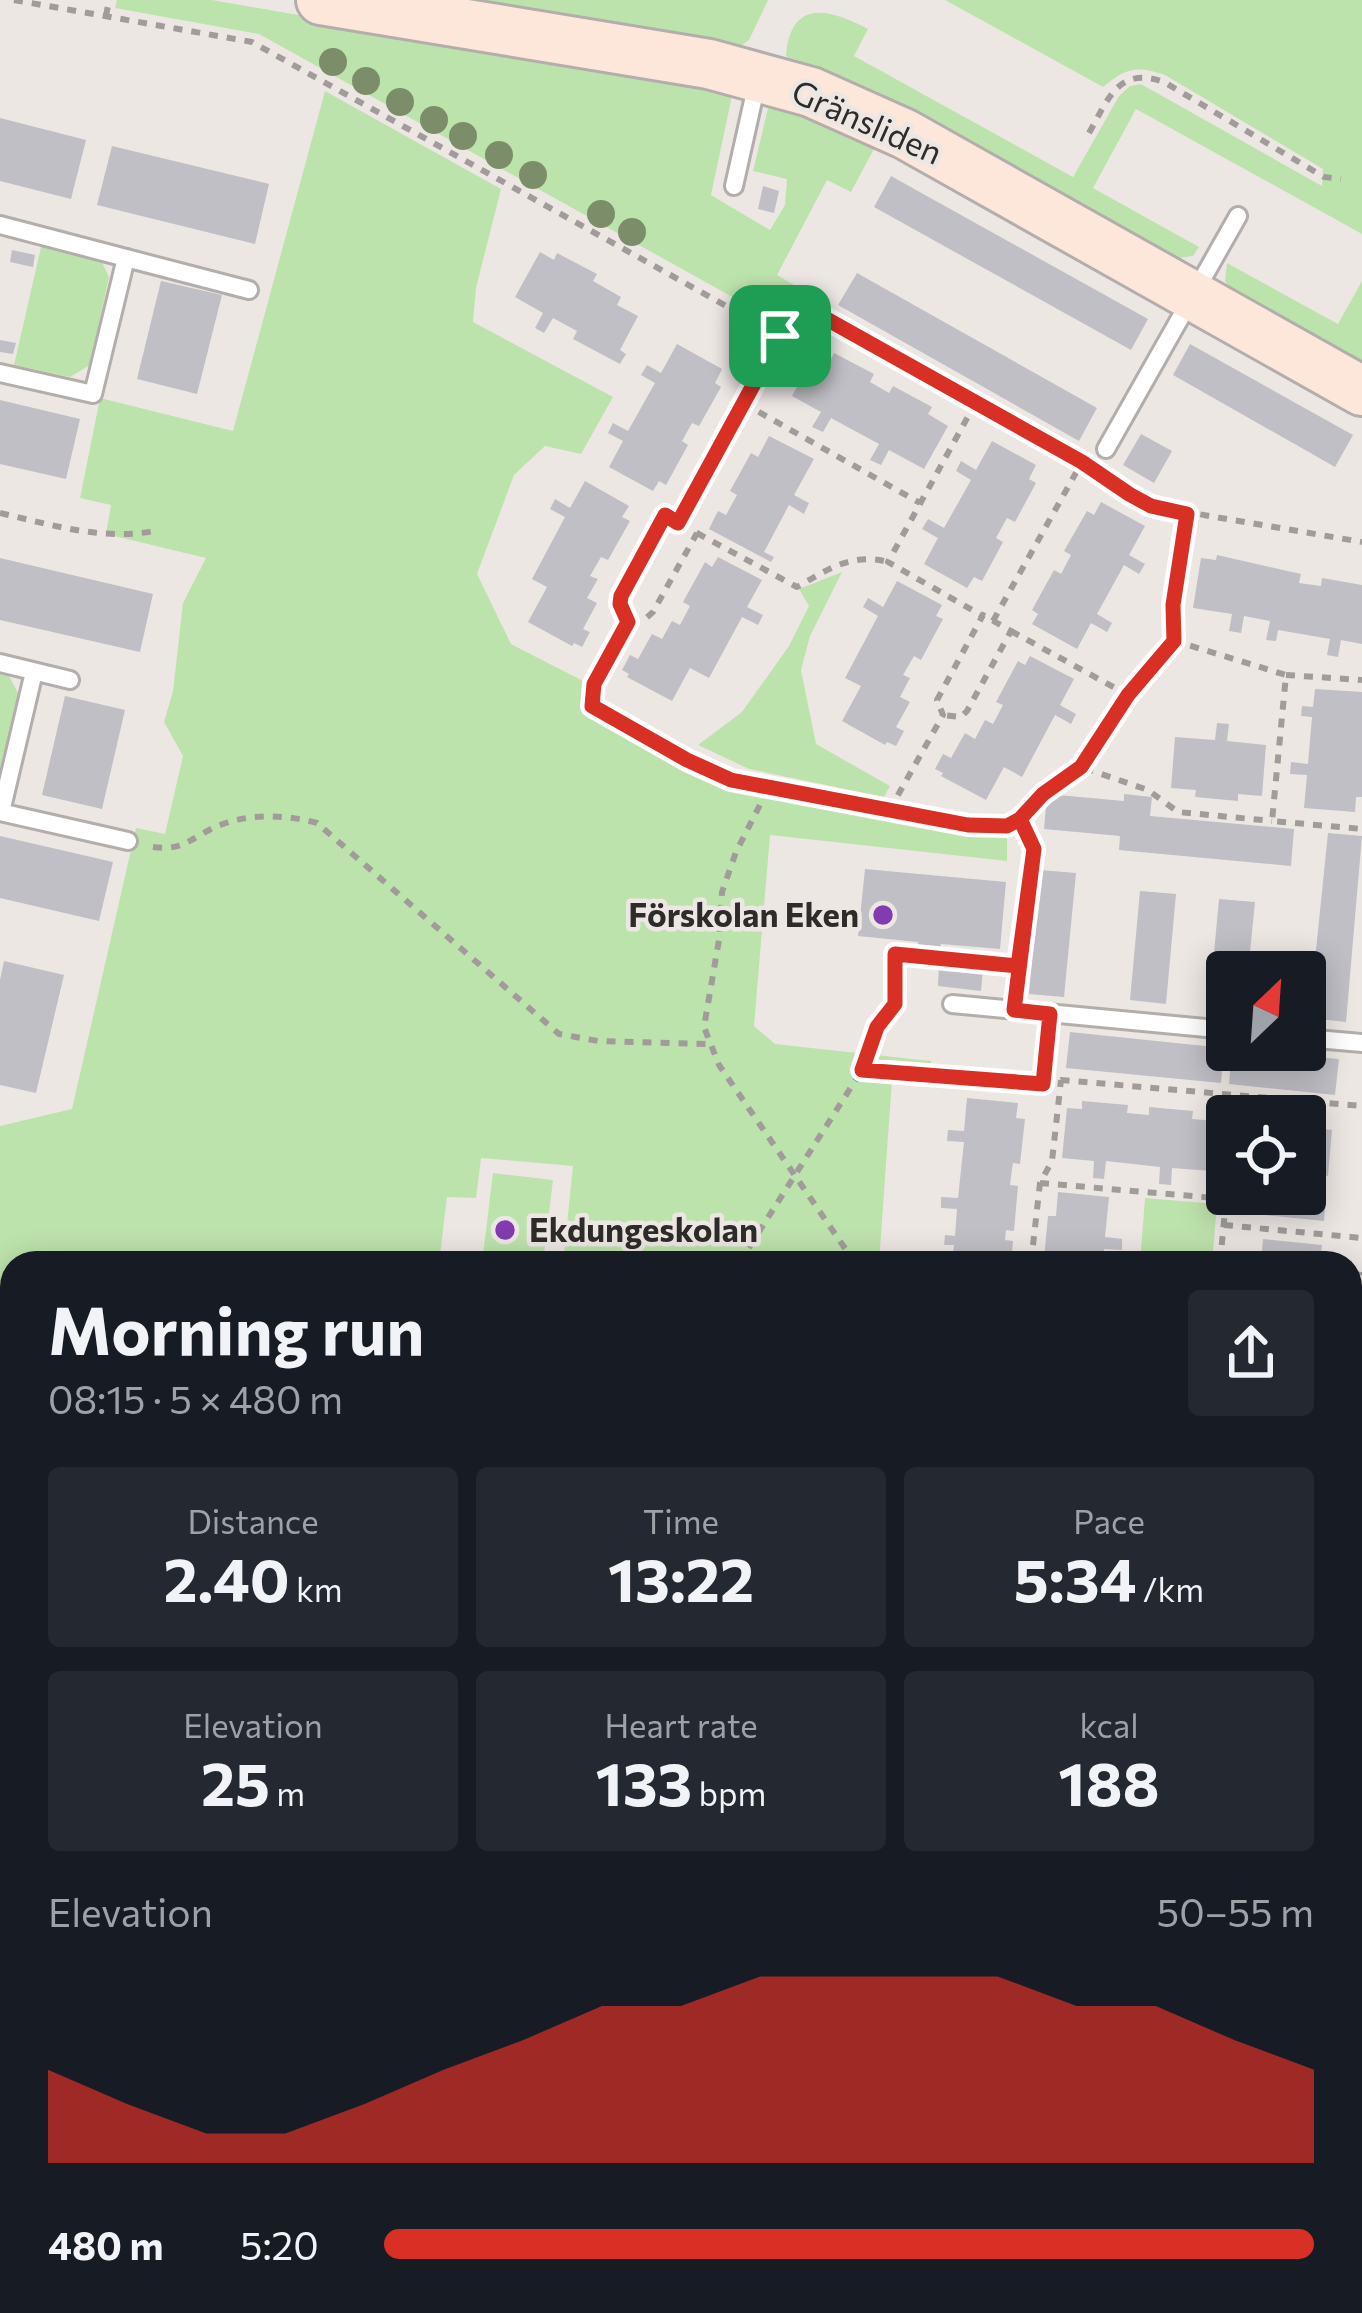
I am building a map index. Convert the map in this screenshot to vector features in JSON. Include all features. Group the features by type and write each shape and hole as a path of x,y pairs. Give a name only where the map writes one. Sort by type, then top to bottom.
{"street":[{"name":"Gränsliden","path":"321,0 709,64 811,92 904,134 1362,391"}],"lane":[{"path":"734,186 759,76"},
{"path":"1106,449 1238,216"},
{"path":"0,225 248,290"},
{"path":"0,373 93,394 126,258"},
{"path":"0,663 70,680"},
{"path":"34,672 0,812 128,841"},
{"path":"952,1004 1206,1028"},
{"path":"1326,1040 1362,1043"}],"path":[{"path":"14,0 230,36 270,50 780,336"},
{"path":"106,16 109,0"},
{"path":"1090,133 1113,90 1130,79 1148,76 1324,177 1341,179"},
{"path":"812,310 817,300"},
{"path":"678,523 798,303 1082,462 1151,506 1362,542"},
{"path":"888,562 976,402"},
{"path":"743,403 920,503"},
{"path":"993,621 1082,462"},
{"path":"0,513 101,535 134,536 159,530"},
{"path":"628,622 594,684 592,706 710,772 768,789 889,811 1007,826 1081,767 1128,695 1174,641 1173,605 1187,514"},
{"path":"628,622 621,596 665,515 797,587 837,564 873,558 888,562 1128,695"},
{"path":"628,622 653,612 697,533"},
{"path":"943,715 937,700 982,615"},
{"path":"943,715 961,717 967,711 1011,631"},
{"path":"1174,641 1286,675 1362,680"},
{"path":"1272,821 1286,675"},
{"path":"889,811 943,715"},
{"path":"1081,767 1155,793 1178,812 1362,829"},
{"path":"768,789 722,892 704,1027 718,1065 846,1251"},
{"path":"128,841 175,850 224,824 290,815 317,823 559,1034 598,1041 709,1045"},
{"path":"1014,1010 1034,849 1020,819"},
{"path":"746,1251 862,1070 877,1027 895,1004 895,954 1018,966"},
{"path":"1043,1084 1050,1014"},
{"path":"862,1070 1237,1095"},
{"path":"1032,1251 1040,1183 1052,1161 1060,1080"},
{"path":"1326,1103 1362,1106"},
{"path":"1040,1183 1206,1193"},
{"path":"1221,1251 1225,1215"},
{"path":"1224,1225 1362,1238"}],"green space":[{"path":"117,0 212,0 733,91 711,195 770,230 785,205 787,179 753,171 769,104 876,145 851,192 827,180 777,275 799,288 790,306 754,309 259,34 115,8"},
{"path":"446,0 768,0 749,40 738,48"},
{"path":"945,0 1362,0 1362,234 1136,109 1093,188 1199,247 1193,256 1172,259 794,68 786,55 789,37 803,17 814,13 839,16 868,29 854,56 1073,177 1119,96 1141,84 1322,186 1323,169 1165,75 1132,70 1103,87"},
{"path":"325,91 501,189 476,288 473,322 613,397 581,454 545,446 514,475 477,574 511,644 583,681 582,705 698,766 764,793 1007,836 1007,861 770,835 754,1026 775,1044 931,1061 930,1083 892,1080 880,1251 564,1251 573,1166 481,1158 476,1198 447,1197 440,1251 0,1251 0,1126 72,1109 136,828 165,834 183,756 164,722 173,691 183,603 206,558 106,534 111,505 80,498 100,398 233,431"},
{"path":"42,243 99,256 109,277 90,365 70,377 14,365"},
{"path":"1227,263 1338,324 1362,281 1362,369 1235,297 1225,281"},
{"path":"842,572 810,636 801,670 816,744 890,786 884,797 749,769 698,745 742,712 789,646 809,606 799,589"},
{"path":"0,672 8,674 18,693 0,772"},
{"path":"493,1173 553,1180 544,1251 483,1251"},
{"path":"1145,1198 1206,1203 1206,1215 1216,1215 1213,1251 1141,1251"}],"building":[{"path":"0,118 86,140 71,199 0,181"},
{"path":"112,146 269,184 255,244 97,205"},
{"path":"891,176 1148,319 1131,350 874,207"},
{"path":"763,186 779,191 774,213 758,209"},
{"path":"12,250 35,255 33,267 10,262"},
{"path":"540,252 554,260 557,253 597,274 593,281 621,297 617,305 638,316 620,350 626,354 620,364 573,339 577,331 553,318 544,333 535,328 543,313 515,297"},
{"path":"857,273 1097,408 1079,441 838,305"},
{"path":"161,281 222,295 197,394 137,379"},
{"path":"0,340 16,343 13,354 0,352"},
{"path":"677,344 722,369 715,383 721,387 699,426 692,423 682,441 688,445 666,485 659,481 653,491 609,467 623,441 608,433 613,423 628,431 655,383 641,375 647,365 661,373"},
{"path":"1190,344 1353,435 1335,467 1173,375"},
{"path":"816,352 831,359 834,353 874,374 870,382 889,393 893,386 932,407 928,414 948,426 924,469 889,450 881,465 870,460 879,444 831,418 823,432 812,427 821,412 792,396"},
{"path":"0,400 80,419 66,479 0,464"},
{"path":"1141,434 1172,451 1154,483 1123,465"},
{"path":"769,436 814,459 794,495 809,503 804,514 789,505 764,552 774,557 771,562 709,529 718,511 726,515 737,495 730,491 751,453 758,457"},
{"path":"992,441 1036,465 1029,479 1036,483 1015,522 1007,518 996,538 1003,542 982,581 974,577 967,588 924,564 938,538 922,529 928,519 944,528 971,480 956,471 961,461 976,470"},
{"path":"585,481 629,506 622,517 630,521 608,560 601,557 590,576 598,579 587,598 597,603 583,629 590,632 582,647 528,622 547,587 532,579 565,517 550,509 555,499 570,508"},
{"path":"1101,502 1145,526 1129,555 1145,564 1139,574 1124,565 1097,614 1112,623 1107,632 1091,623 1077,649 1032,624 1038,614 1032,610 1054,570 1061,574 1071,555 1064,551 1087,511 1094,515"},
{"path":"1217,555 1301,574 1299,583 1321,586 1322,578 1362,585 1362,644 1341,640 1338,657 1327,655 1330,639 1278,630 1276,641 1266,640 1270,621 1244,616 1241,633 1229,631 1232,614 1193,608 1201,558 1216,560"},
{"path":"718,557 762,580 747,607 763,615 758,625 742,617 709,678 690,668 672,701 622,670 630,655 638,659 652,634 662,639 672,621 680,625 690,606 683,602 705,562 712,567"},
{"path":"0,558 153,594 140,652 0,620"},
{"path":"897,581 942,605 936,616 943,619 921,660 914,656 903,675 910,678 900,697 910,702 896,727 904,731 896,746 885,745 842,721 861,686 845,678 878,616 863,607 868,598 883,607"},
{"path":"1030,656 1074,679 1060,705 1076,714 1071,724 1055,715 1022,777 1004,767 986,800 935,769 943,754 951,758 965,733 975,739 985,720 993,724 1003,705 996,702 1018,661 1025,665"},
{"path":"1315,689 1362,692 1362,797 1356,797 1355,812 1304,808 1307,775 1290,774 1291,762 1308,764 1312,717 1301,716 1302,706 1313,707"},
{"path":"65,696 125,710 102,809 42,795"},
{"path":"1217,723 1229,724 1227,741 1266,745 1262,796 1238,794 1238,801 1195,797 1196,790 1171,788 1175,737 1215,740"},
{"path":"1047,794 1124,801 1124,794 1152,797 1150,816 1294,829 1291,866 1119,850 1120,836 1044,829"},
{"path":"1328,833 1362,836 1346,1022 1326,1020 1326,951 1316,951"},
{"path":"0,836 113,862 99,921 0,898"},
{"path":"865,869 1006,882 1000,949 941,944 940,951 918,949 918,942 858,936"},
{"path":"1040,870 1076,873 1064,997 1029,994"},
{"path":"1140,891 1176,894 1166,1004 1130,1000"},
{"path":"1219,899 1255,902 1250,951 1214,951"},
{"path":"4,961 64,975 36,1093 0,1085"},
{"path":"939,964 983,969 981,991 938,986"},
{"path":"1070,1032 1206,1046 1206,1071 1222,1071 1221,1083 1066,1068"},
{"path":"1326,1058 1339,1059 1335,1095 1229,1084 1230,1071 1326,1071"},
{"path":"967,1098 1018,1103 1016,1118 1025,1119 1020,1164 1013,1163 1010,1185 1018,1186 1014,1231 1006,1230 1005,1240 1013,1241 1012,1251 953,1251 954,1245 944,1245 945,1235 955,1236 957,1209 941,1208 941,1197 958,1198 964,1142 947,1141 948,1130 964,1131"},
{"path":"1082,1101 1128,1105 1127,1113 1149,1115 1149,1107 1193,1111 1192,1119 1206,1120 1206,1171 1172,1168 1171,1185 1159,1184 1160,1167 1106,1161 1104,1179 1093,1178 1094,1161 1062,1158 1067,1108 1082,1109"},
{"path":"1326,1129 1332,1130 1326,1176"},
{"path":"1058,1192 1109,1197 1105,1237 1122,1239 1122,1250 1045,1251 1048,1216 1056,1216"},
{"path":"1264,1215 1324,1215 1324,1221"},
{"path":"1263,1239 1322,1245 1321,1251 1262,1251"}],"place":[{"name":"Förskolan Eken","path":"883,915"},
{"name":"Ekdungeskolan","path":"505,1230"}],"route":[{"path":"780,336 678,523 665,515 621,596 628,622 594,684 592,706 731,780 968,825 1007,826 1020,819 1034,849 1014,1010 1050,1014 1043,1084 862,1070 877,1027 895,1004 895,954 1018,966 1034,849 1028,834 1020,819 1043,794 1081,767 1128,695 1174,641 1173,605 1187,514 1151,506 1082,462 798,303 780,336"}]}
